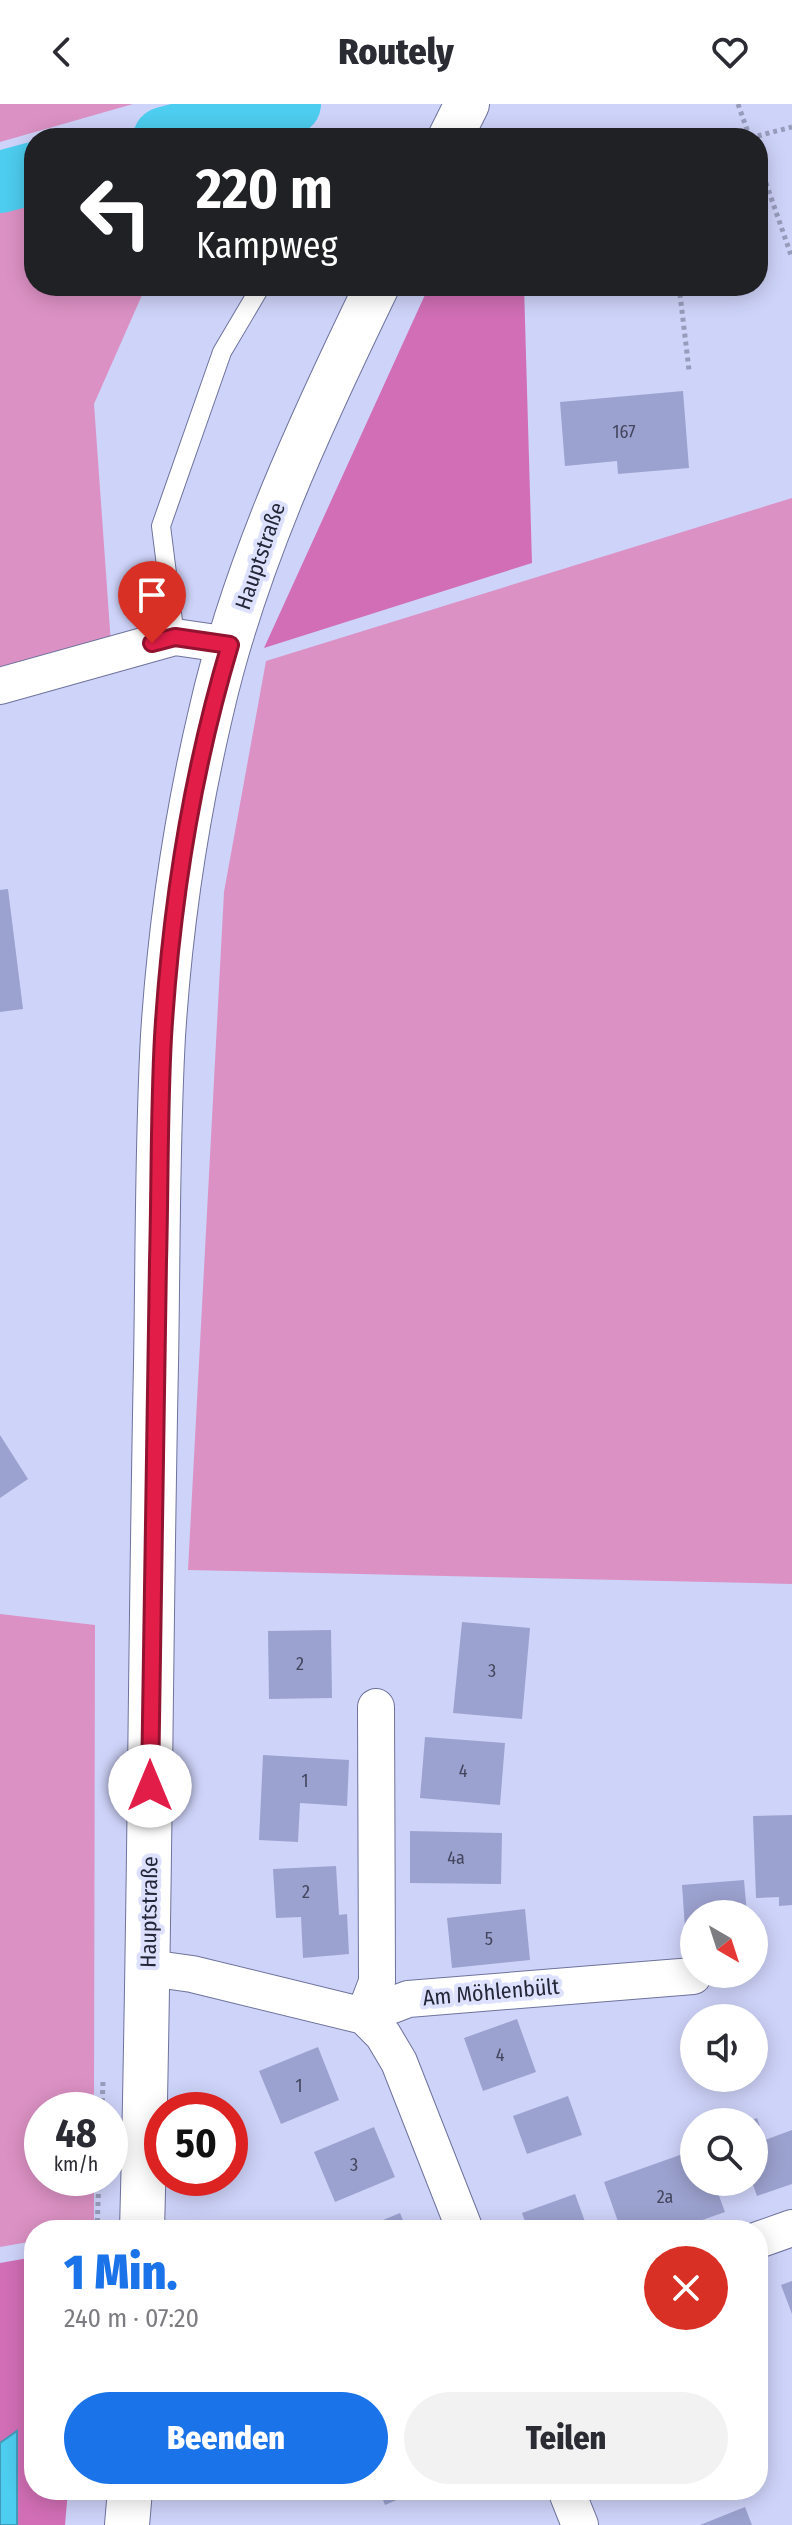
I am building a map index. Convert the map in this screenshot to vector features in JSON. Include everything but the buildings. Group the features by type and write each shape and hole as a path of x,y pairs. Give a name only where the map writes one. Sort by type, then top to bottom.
{"main road":[{"name":"Hauptstraße","path":"142,2220 163,1039 171,946 183,854 212,706 230,645 284,490 372,296"},
{"path":"127,2525 129,2500"}],"street":[{"path":"0,686 175,637 230,645"},
{"path":"364,2016 377,1982 376,1707"},
{"path":"149,1968 192,1974 364,2016 383,2035 399,2062 461,2220"},
{"name":"Am Möhlenbült","path":"364,2016 408,1999 680,1977"},
{"path":"768,2236 792,2228"},
{"path":"570,2500 580,2525"}],"lane":[{"path":"175,637 161,526 222,352 255,296"}],"path":[{"path":"738,104 746,128"},
{"path":"768,133 792,127"},
{"path":"768,189 792,258"},
{"path":"680,296 689,370"},
{"path":"97,2220 98,2196"}],"shaded area":[{"path":"0,104 133,104 49,128 24,128 24,135 0,142"},
{"path":"24,190 24,296 142,296 94,404 111,644 0,672 0,197"},
{"path":"424,296 524,296 532,563 264,648"},
{"path":"792,498 792,1584 188,1570 224,892 266,661"},
{"path":"0,1614 95,1625 94,2092 24,2092 24,2196 94,2196 94,2220 24,2220 24,2243 0,2247"},
{"path":"24,2259 24,2500 67,2500 65,2525 0,2525 0,2263"}],"water":[{"path":"17,2431 17,2525 0,2525 0,2443"}],"waterway":[{"path":"201,128 290,104"},
{"path":"0,182 24,176"}],"route":[{"path":"150,1786 163,1039 183,854 212,706 230,645 175,637 152,643"}]}
